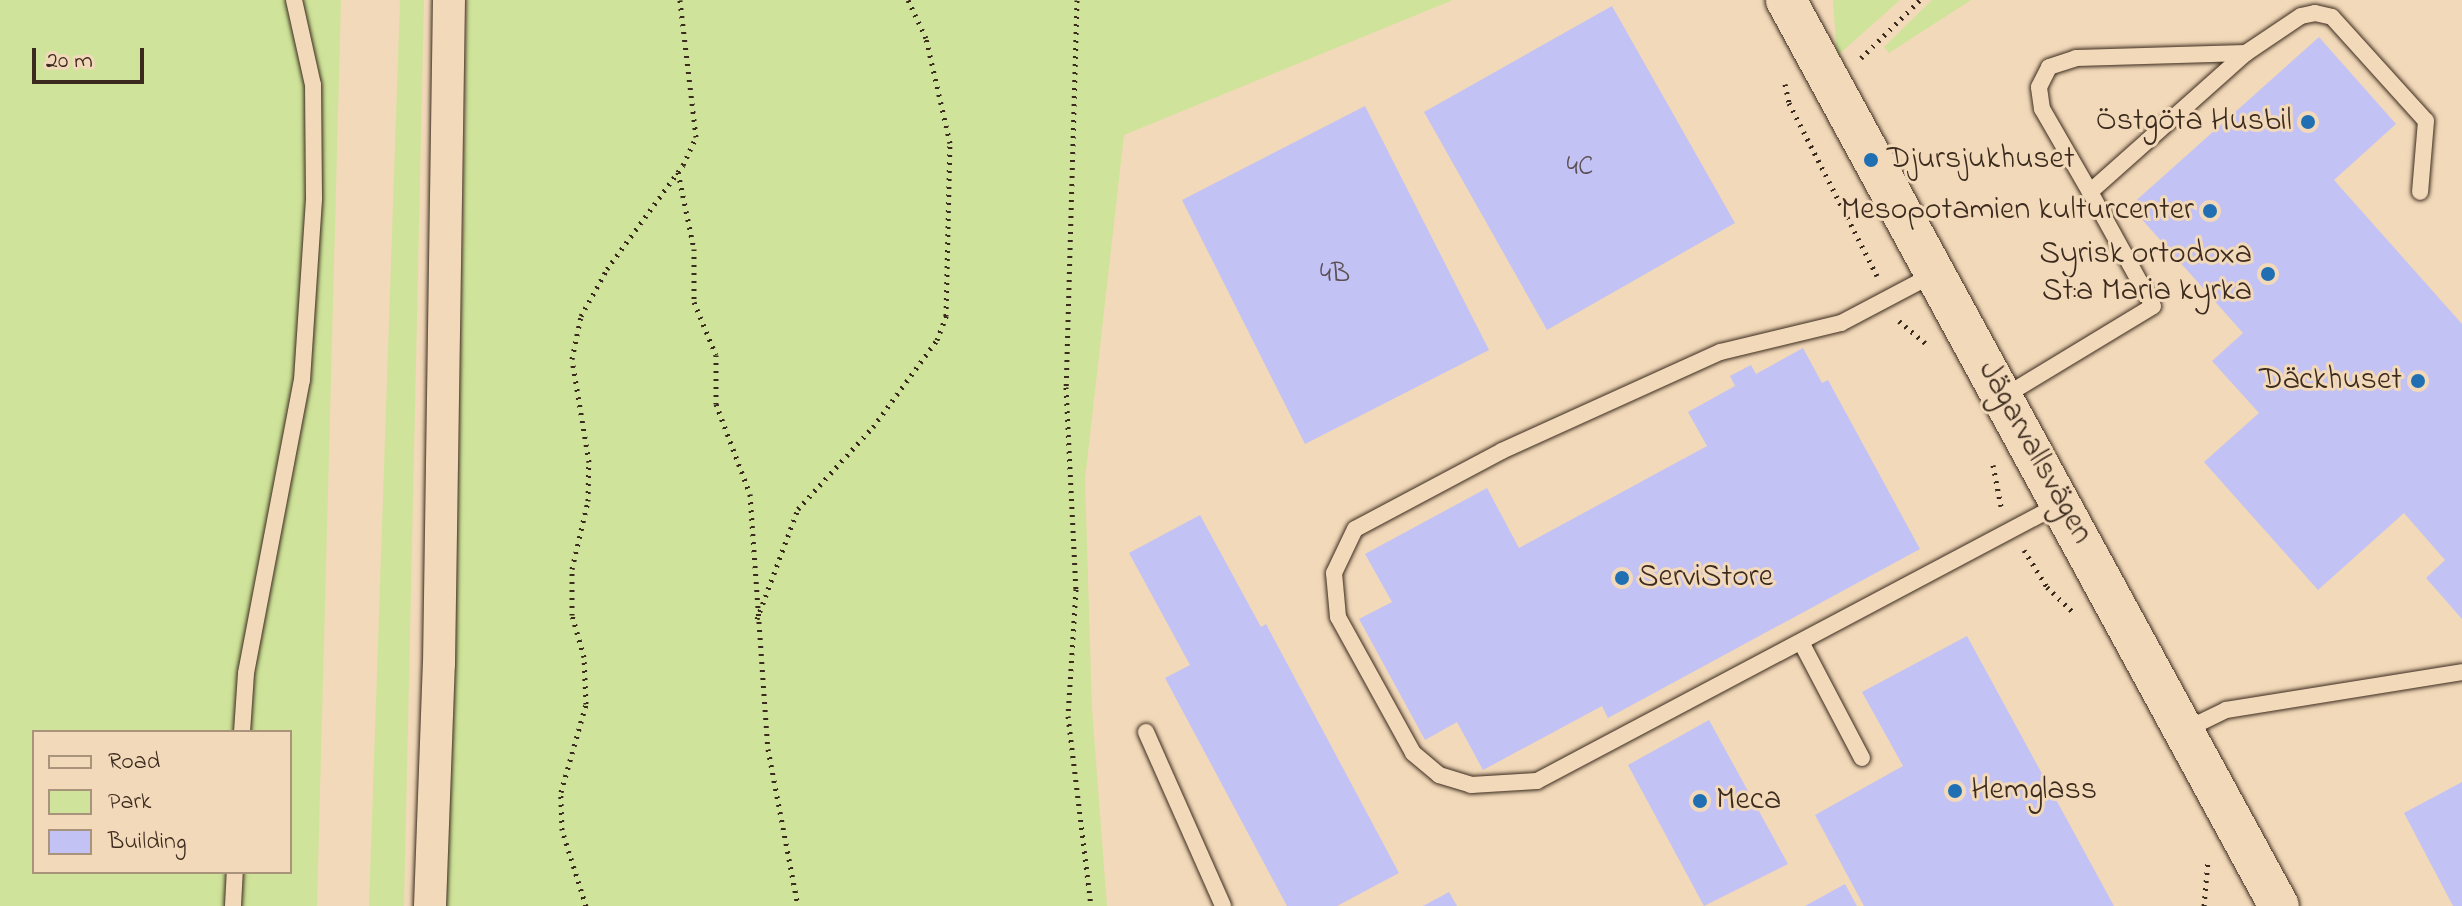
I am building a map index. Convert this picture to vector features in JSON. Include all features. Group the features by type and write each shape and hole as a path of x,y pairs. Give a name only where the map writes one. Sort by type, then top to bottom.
{"street":[{"path":"430,906 439,664 449,0"},
{"name":"Jägarvallsvägen","path":"1786,0 2063,503 2279,906"}],"lane":[{"path":"242,730 246,673 302,380 314,198 313,85 294,0"},
{"path":"2090,192 2246,53 2301,16 2315,13 2332,17 2426,121 2420,192"},
{"path":"2003,397 2153,306 2042,109 2039,87 2049,67 2076,58 2246,53"},
{"path":"1935,273 1841,323 1720,352 1502,451 1355,529 1334,573 1338,617 1413,753 1439,775 1471,785 1537,781 2063,503"},
{"path":"1801,642 1862,758"},
{"path":"2183,731 2226,710 2462,672"},
{"path":"1146,732 1223,906"},
{"path":"233,906 235,874"}],"path":[{"path":"586,906 562,830 561,792 586,704 584,657 572,615 572,569 588,501 589,462 572,359 581,316 607,269 678,172 696,137 680,0"},
{"path":"755,623 798,509 873,427 937,340 946,316 950,143 926,38 908,0"},
{"path":"1077,0 1066,387 1076,589 1068,716 1091,906"},
{"path":"678,172 694,249 694,302 716,355 716,404 750,494 755,623 768,749 798,906"}],"green space":[{"path":"0,0 341,0 317,906 0,906"},
{"path":"400,0 424,0 404,906 369,906"},
{"path":"467,0 1453,0 1124,135 1085,479 1092,709 1107,906 442,906 455,655"},
{"path":"1833,0 1900,0 1837,56"},
{"path":"1932,0 1971,0 1889,53 1884,47"}],"building":[{"path":"1612,6 1735,223 1547,330 1424,112"},
{"path":"2319,37 2396,124 2334,180 2462,324 2462,619 2426,578 2445,560 2404,513 2318,590 2204,462 2259,413 2212,361 2243,333 2130,206"},
{"path":"1365,106 1489,350 1305,444 1182,200"},
{"name":"ServiStore","path":"1803,348 1822,383 1828,380 1920,549 1608,718 1602,706 1483,770 1457,722 1425,740 1359,619 1392,602 1365,554 1487,488 1519,548 1707,446 1688,412 1735,386 1730,376 1751,365 1756,374"},
{"path":"1200,515 1261,627 1266,624 1399,873 1337,906 1287,906 1165,678 1190,665 1129,553"},
{"name":"Hemglass","path":"1967,636 2114,906 1864,906 1815,815 1903,766 1862,692"},
{"name":"Meca","path":"1709,720 1788,864 1704,906 1628,765"},
{"path":"2462,782 2462,906 2453,906 2404,813"},
{"path":"1845,884 1857,906 1805,906"},
{"path":"1449,892 1457,906 1423,906"}],"place":[{"name":"Östgöta Husbil","path":"2308,122"},
{"name":"Djursjukhuset","path":"1871,160"},
{"name":"Mesopotamien kulturcenter","path":"2210,211"},
{"name":"Syrisk ortodoxa St:a Maria kyrka","path":"2268,274"},
{"name":"Däckhuset","path":"2418,381"},
{"name":"ServiStore","path":"1622,578"},
{"name":"Hemglass","path":"1955,791"},
{"name":"Meca","path":"1700,801"}]}
